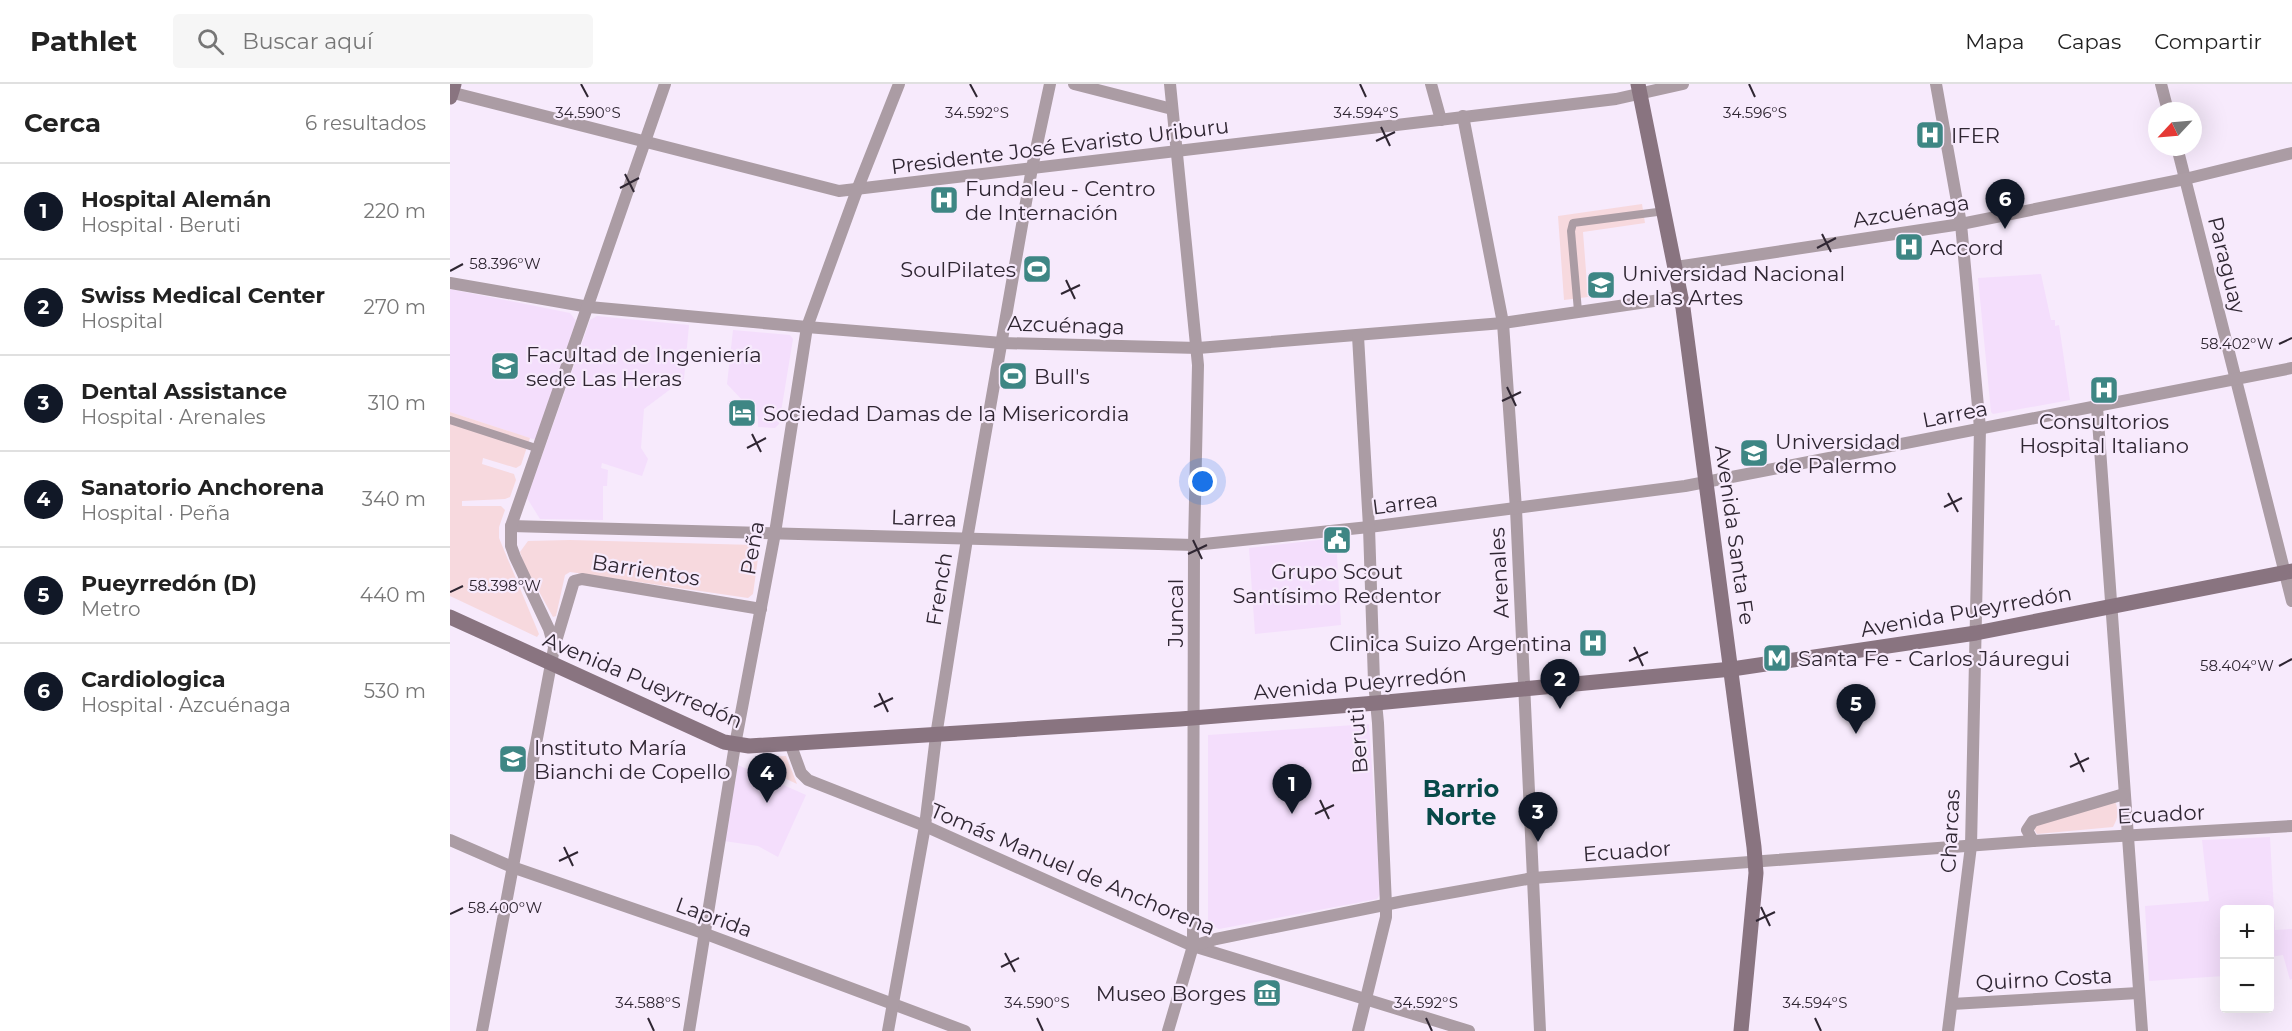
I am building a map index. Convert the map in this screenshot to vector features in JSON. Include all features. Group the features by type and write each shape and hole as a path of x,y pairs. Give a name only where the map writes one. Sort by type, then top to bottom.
{"main road":[{"name":"Avenida Santa Fe","path":"1640,89 1681,297 1732,669 1755,862 1741,1031"},
{"name":"Avenida Pueyrredón","path":"450,617 735,745 749,746 936,736 1376,704 1732,669 1976,633 2288,572"}],"street":[{"path":"554,648 549,629 515,557 512,546 512,526 665,84"},
{"name":"Peña","path":"689,1031 735,745 775,533 807,327 898,84"},
{"name":"French","path":"888,1031 925,826 936,736 967,539 1032,168 1050,84"},
{"path":"1074,84 1172,109"},
{"name":"Juncal","path":"1168,1031 1193,946 1194,545 1198,348 1170,84"},
{"path":"1431,84 1441,120"},
{"name":"Presidente José Evaristo Uriburu","path":"451,91 839,191 1616,99 1640,89 1683,84"},
{"name":"Charcas","path":"1936,84 1961,224 1980,429 1971,846 1948,1031"},
{"path":"2161,84 2166,102"},
{"name":"Arenales","path":"1463,116 1503,323 1515,508 1540,1031"},
{"name":"Azcuénaga","path":"1676,267 1961,224 2185,179 2292,153"},
{"name":"Paraguay","path":"2179,156 2288,572 2292,601"},
{"path":"1578,311 1571,231 1573,223 1665,211"},
{"name":"Azcuénaga","path":"450,283 589,307 807,327 1002,343 1198,348 1503,323 1681,297"},
{"name":"Beruti","path":"1358,336 1386,905 1386,917 1358,1031"},
{"name":"Larrea","path":"512,526 1194,545 1369,527 1706,482 2292,368"},
{"path":"2097,407 2142,1031"},
{"path":"450,420 539,448"},
{"name":"Barrientos","path":"482,1031 554,648 571,586 577,579 761,609"},
{"name":"Tomás Manuel de Anchorena","path":"790,743 801,773 808,780 925,826 1193,946 1469,1031"},
{"name":"Ecuador","path":"2033,841 2027,830 2033,821 2124,794"},
{"name":"Ecuador","path":"1193,946 1386,905 1533,878 2033,841 2292,826"},
{"name":"Laprida","path":"450,840 512,867 706,934 965,1031"},
{"path":"1242,960 1236,952 1236,947 1240,938 1247,933"},
{"name":"Quirno Costa","path":"1952,1004 2138,993"}],"shaded area":[{"path":"1642,204 1645,223 1583,232 1588,297 1564,300 1558,216"},
{"path":"2041,274 2051,320 2055,320 2055,326 2059,325 2070,400 1993,414 1978,278"},
{"name":"Facultad de Ingeniería sede Las Heras","path":"450,289 570,313 576,321 536,440 450,412"},
{"path":"597,316 689,325 684,379 644,409 641,448 648,459 642,476 602,463 601,468 608,470 607,486 603,486 603,520 540,519 527,498 590,320"},
{"path":"733,330 790,335 793,339 779,424 775,428 758,427 758,417 727,384"},
{"path":"450,412 530,438 521,465 516,468 483,458 482,464 514,474 516,480 510,497 462,501 462,506 501,506 505,510 499,527 499,538 539,634 537,637 450,596"},
{"path":"1336,538 1341,625 1255,634 1249,548"},
{"path":"528,541 755,545 759,551 753,594 748,598 570,572 565,575 556,616 553,617 525,566 520,552"},
{"path":"1369,724 1381,893 1377,899 1219,929 1208,924 1208,735"},
{"path":"786,756 797,784 750,762 754,758"},
{"path":"738,765 806,795 778,857 758,846 724,841"},
{"path":"2114,799 2118,813 2113,827 2037,834 2034,829 2034,825"},
{"path":"2270,837 2274,905 2220,905 2220,976 2149,981 2145,906 2209,901 2202,840"},
{"path":"2274,911 2275,930 2292,929 2292,979 2290,980 2283,955 2274,956"}],"place":[{"name":"IFER","path":"1930,135"},
{"name":"Fundaleu - Centro de Internación","path":"944,200"},
{"name":"Cardiologica","path":"2005,229"},
{"name":"Accord","path":"1909,247"},
{"name":"SoulPilates","path":"1037,269"},
{"name":"Universidad Nacional de las Artes","path":"1601,285"},
{"name":"Facultad de Ingeniería sede Las Heras","path":"505,366"},
{"name":"Bull's","path":"1013,376"},
{"name":"Consultorios Hospital Italiano","path":"2104,390"},
{"name":"Sociedad Damas de la Misericordia","path":"742,413"},
{"name":"Universidad de Palermo","path":"1754,453"},
{"name":"Grupo Scout Santísimo Redentor","path":"1337,540"},
{"name":"Clinica Suizo Argentina","path":"1593,643"},
{"name":"Santa Fe - Carlos Jáuregui","path":"1777,658"},
{"name":"Swiss Medical Center","path":"1560,709"},
{"name":"Pueyrredón (D)","path":"1856,734"},
{"name":"Instituto María Bianchi de Copello","path":"513,759"},
{"name":"Sanatorio Anchorena","path":"767,803"},
{"name":"Hospital Alemán","path":"1292,814"},
{"name":"Dental Assistance","path":"1538,842"},
{"name":"Museo Borges","path":"1267,993"}],"district":[{"name":"Barrio Norte","path":"1461,802"}]}
